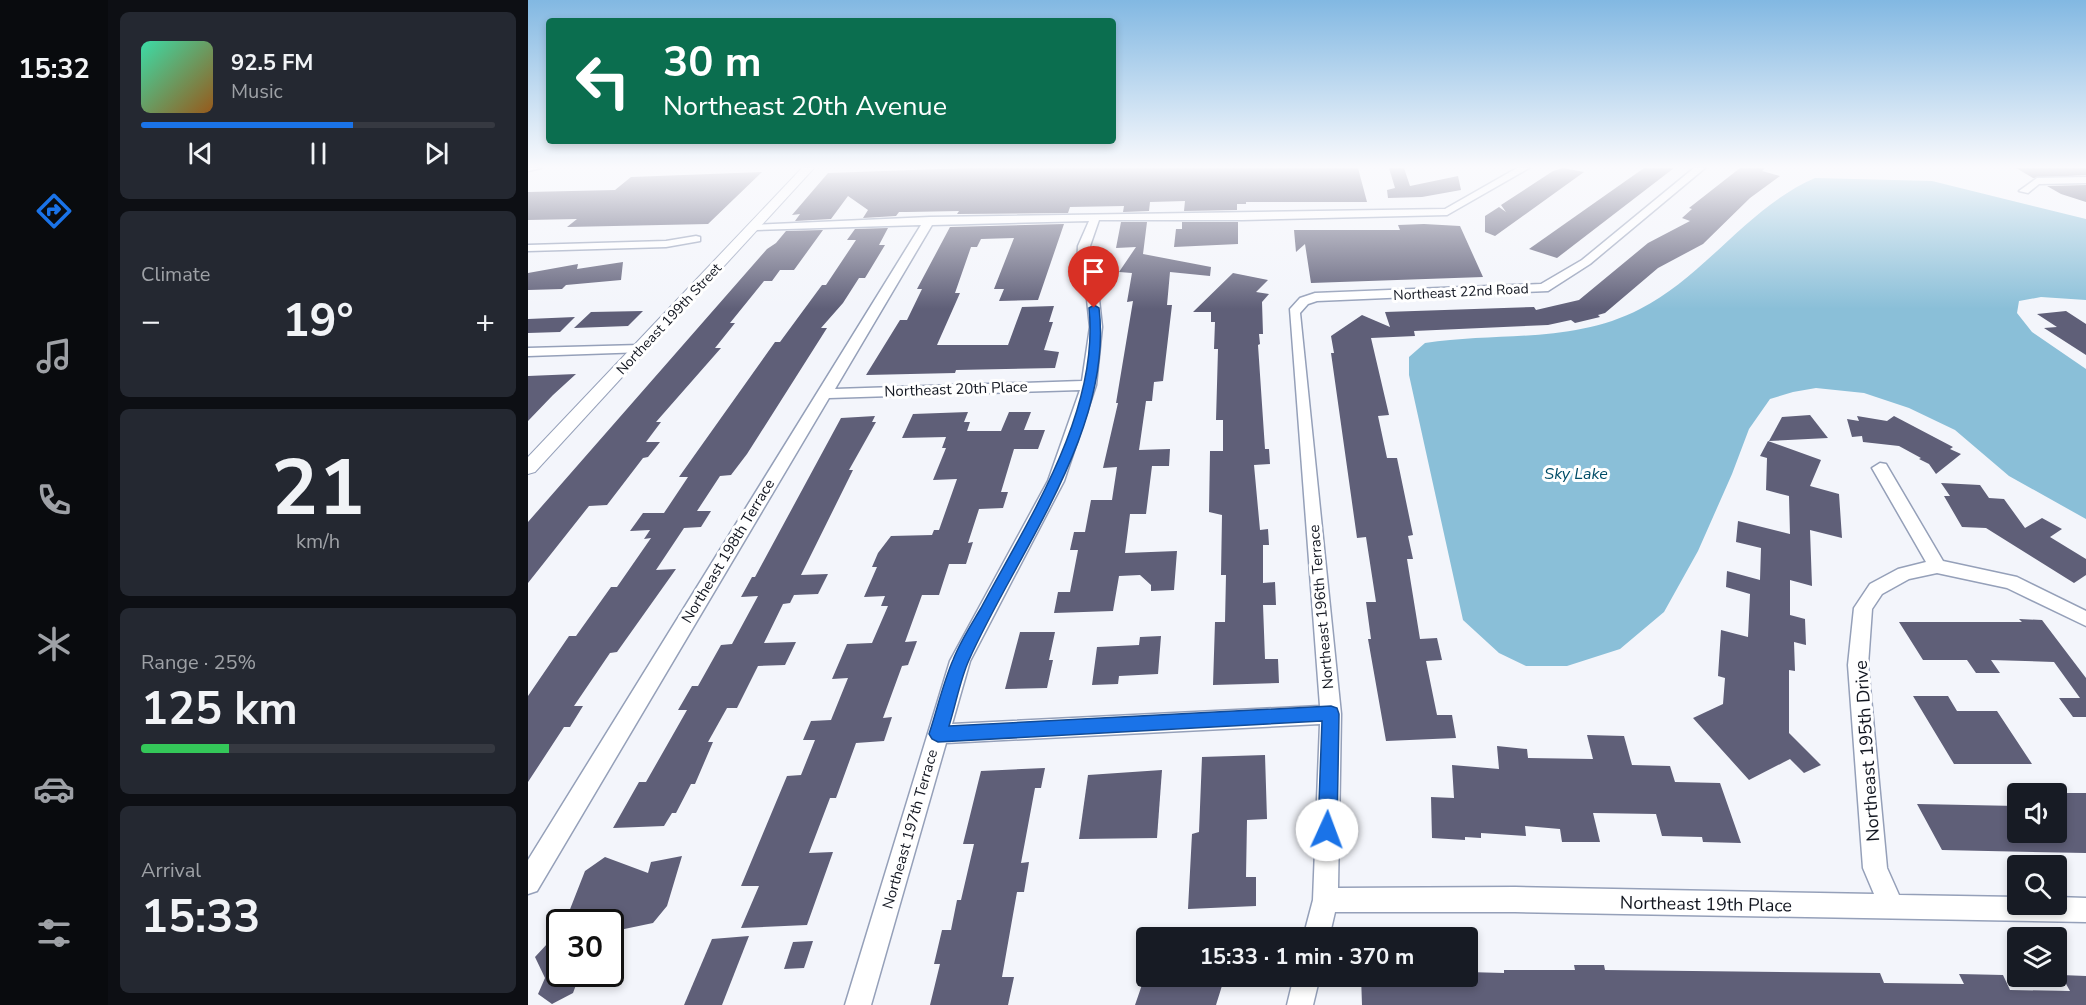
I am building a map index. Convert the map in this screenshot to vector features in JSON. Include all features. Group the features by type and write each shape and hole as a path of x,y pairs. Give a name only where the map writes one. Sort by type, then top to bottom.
{"street":[{"name":"Northeast 199th Street","path":"528,468 767,215"},
{"path":"756,227 930,220 1277,215"},
{"name":"Northeast 22nd Road","path":"1294,312 1304,301 1315,297 1544,288 1586,262 1643,215"},
{"name":"Northeast 197th Terrace","path":"858,1005 960,661 1056,481 1089,385 1096,327 1092,290 1083,267 1083,257 1084,246 1095,218"},
{"name":"Northeast 198th Terrace","path":"528,882 930,220"},
{"path":"528,242 696,238 666,244 528,248"},
{"name":"Northeast 196th Terrace","path":"1294,312 1331,714 1325,900 1319,927"},
{"path":"528,352 640,349"},
{"name":"Northeast 20th Place","path":"823,394 1089,385"},
{"path":"1880,468 1937,567 2011,582 2086,619"},
{"name":"Northeast 195th Drive","path":"1893,908 1875,868 1858,665 1863,608 1875,589 1904,574 1937,567"},
{"path":"938,734 1331,714"},
{"name":"Northeast 19th Place","path":"1325,900 1429,898 2086,910"},
{"path":"1300,1005 1304,987"}],"water":[{"name":"Sky Lake","path":"1757,215 2069,215 2086,219 2086,300 2041,297 2019,301 2017,313 2032,332 2086,369 2086,519 2009,476 1955,430 1909,408 1864,393 1816,388 1793,392 1770,399 1749,429 1698,551 1664,612 1620,649 1567,666 1526,666 1499,653 1463,620 1409,375 1409,357 1425,343 1562,332 1588,328 1614,320 1640,309 1685,279"}],"building":[{"path":"528,215 717,215 708,224 567,227 577,219 528,220"},
{"path":"799,215 834,215 831,219 795,221"},
{"path":"865,215 897,215 896,216 863,218"},
{"path":"1524,215 1495,236 1485,232 1485,216"},
{"path":"1577,215 1613,215 1557,258 1529,249"},
{"path":"1685,215 1733,215 1703,244 1658,268 1605,313 1598,315 1600,317 1575,323 1571,320 1548,325 1414,331 1415,336 1371,338 1389,415 1378,416 1387,458 1397,458 1413,535 1408,536 1413,559 1407,559 1420,639 1437,638 1442,660 1426,661 1437,715 1452,715 1456,738 1386,741 1368,639 1371,639 1366,602 1376,602 1366,537 1357,538 1331,353 1334,353 1331,336 1362,315 1390,327 1385,312 1534,307 1536,310 1579,300 1648,243 1690,221 1682,218"},
{"path":"1121,222 1147,222 1143,254 1211,267 1210,276 1170,272 1167,305 1172,305 1163,381 1154,382 1152,401 1146,401 1139,450 1170,449 1169,466 1152,466 1146,514 1130,514 1125,553 1177,551 1174,590 1151,591 1151,585 1140,575 1119,576 1113,611 1054,613 1058,592 1070,592 1078,550 1070,550 1074,532 1085,532 1091,500 1112,500 1117,467 1103,468 1118,403 1116,403 1133,301 1127,302 1132,273 1119,272 1136,247 1116,248"},
{"path":"1182,222 1238,222 1238,244 1174,247 1176,229 1182,229"},
{"path":"1064,224 1038,300 999,301 1004,289 994,289 1014,238 981,239 977,247 971,247 955,293 960,293 937,345 1008,345 1022,307 1054,306 1049,322 1053,322 1044,350 1059,352 1055,368 866,375 900,320 907,320 922,289 917,289 950,227"},
{"path":"1398,225 1460,226 1483,277 1311,283 1305,244 1296,252 1294,230 1400,230"},
{"path":"888,228 879,245 885,245 865,278 859,278 843,303 821,328 827,328 747,454 731,475 720,476 697,511 711,511 701,527 684,528 656,570 676,569 617,652 610,653 574,706 583,706 570,727 564,727 528,782 528,696 569,636 576,636 611,587 617,587 651,538 644,539 650,530 630,531 643,513 664,513 688,477 679,477 775,342 780,342 822,285 826,285 856,240 847,240 855,229"},
{"path":"823,230 794,270 780,270 772,281 764,281 730,323 735,323 715,348 721,348 656,422 661,422 646,442 660,442 648,457 643,458 607,505 589,506 528,583 528,522 767,249 776,243 786,231"},
{"path":"623,262 621,280 566,285 562,289 528,290 528,273 578,264 577,269"},
{"path":"1233,273 1268,280 1256,292 1269,294 1262,302 1263,334 1259,334 1260,344 1258,345 1265,449 1269,449 1270,464 1254,465 1260,530 1268,529 1269,545 1263,545 1263,583 1275,582 1276,605 1263,605 1265,659 1278,659 1279,683 1213,685 1215,622 1225,622 1226,575 1221,575 1222,515 1209,512 1210,451 1223,451 1223,420 1216,420 1218,349 1214,349 1215,322 1211,322 1211,312 1193,312"},
{"path":"643,311 628,326 574,328 591,312"},
{"path":"2066,311 2086,324 2086,355 2044,328 2057,327 2037,314"},
{"path":"575,317 560,332 528,333 528,319"},
{"path":"576,374 553,395 528,421 528,376"},
{"path":"968,412 964,422 970,422 967,431 1001,431 1009,412 1031,412 1024,430 1045,430 1038,449 1014,449 1001,492 1008,492 1003,508 979,509 968,543 973,542 966,564 949,564 939,595 922,595 905,642 917,641 908,665 902,666 883,718 892,717 884,741 856,743 836,798 830,798 809,853 833,852 807,925 741,928 759,886 741,886 787,776 801,775 815,740 803,740 811,721 831,720 848,678 832,679 847,644 872,643 888,606 881,606 885,596 864,597 877,567 872,567 878,553 891,536 932,535 934,530 939,530 957,479 933,480 946,448 942,448 946,437 902,438 913,414"},
{"path":"1810,415 1828,438 1769,441 1782,417"},
{"path":"875,416 872,422 876,422 849,470 853,470 801,575 828,574 818,594 794,595 790,603 783,604 764,643 796,642 785,665 758,666 737,708 727,708 708,742 713,742 695,784 691,784 676,813 672,813 664,826 613,828 639,782 646,782 687,710 678,710 692,686 698,686 721,645 732,644 758,596 741,597 752,577 755,577 841,418"},
{"path":"1857,416 1887,421 1894,416 1953,447 1950,449 1961,454 1936,474 1929,464 1899,446 1863,442 1862,436 1852,437 1847,419 1859,421"},
{"path":"1768,441 1821,460 1810,486 1839,494 1842,538 1810,530 1812,586 1790,580 1790,615 1805,619 1806,645 1794,642 1795,671 1789,670 1789,733 1821,765 1804,773 1790,759 1749,780 1693,718 1723,704 1725,678 1718,676 1721,630 1748,637 1750,594 1726,587 1727,571 1760,580 1761,548 1736,542 1738,521 1790,534 1789,496 1766,490 1767,458 1760,456"},
{"path":"1941,483 1980,485 1989,498 2004,499 2025,528 2042,518 2062,529 2050,537 2086,559 2086,575 2074,583 1986,528 1962,527 1944,496 1950,496"},
{"path":"2019,619 2042,620 2086,678 2086,717 2073,717 2059,698 2080,698 2054,662 1991,660 2000,673 1976,673 1967,660 1923,660 1899,622 2022,622"},
{"path":"1020,632 1055,632 1049,660 1053,660 1047,688 1005,689"},
{"path":"1161,636 1158,674 1119,676 1118,684 1092,685 1097,647 1139,645 1140,637"},
{"path":"1913,696 1948,696 1957,711 1997,711 2032,764 1954,764"},
{"path":"1587,735 1624,736 1632,765 1670,766 1675,782 1720,783 1741,843 1703,842 1702,837 1662,836 1656,814 1593,813 1600,842 1562,842 1560,829 1525,826 1526,836 1481,833 1481,838 1465,837 1465,840 1432,838 1431,797 1454,798 1452,765 1499,769 1497,746 1527,749 1528,758 1593,759"},
{"path":"1265,755 1267,819 1247,820 1246,877 1256,877 1256,906 1188,909 1192,834 1199,832 1202,757"},
{"path":"1045,768 1041,788 1035,788 1021,863 1029,862 1024,892 1017,892 1002,977 1014,977 1008,1005 930,1005 940,964 934,964 942,930 951,930 957,900 961,900 974,844 963,844 981,771"},
{"path":"1162,770 1157,838 1079,839 1088,775"},
{"path":"2067,793 2086,793 2086,853 1942,850 1917,804 2007,806 2007,843 2067,843"},
{"path":"682,856 667,906 653,923 624,929 624,909 570,909 585,871 605,857 648,873 651,862"},
{"path":"749,936 722,1005 684,1005 712,939"},
{"path":"813,941 804,968 784,969 793,942"},
{"path":"546,945 546,987 575,987 573,993 552,1004 538,994 545,978 535,957"},
{"path":"1574,965 1604,965 1605,970 1880,973 1884,983 1964,984 1959,974 2003,975 2010,990 2070,991 2067,986 2067,975 2086,976 2086,1005 1362,1005 1361,987 1478,987 1478,972 1575,970"},
{"path":"1141,987 1222,987 1216,1005 1135,1005"}],"route":[{"path":"1094,308 1096,327 1089,385 1073,438 1056,481 960,661 938,734 1331,714 1327,830"}]}
